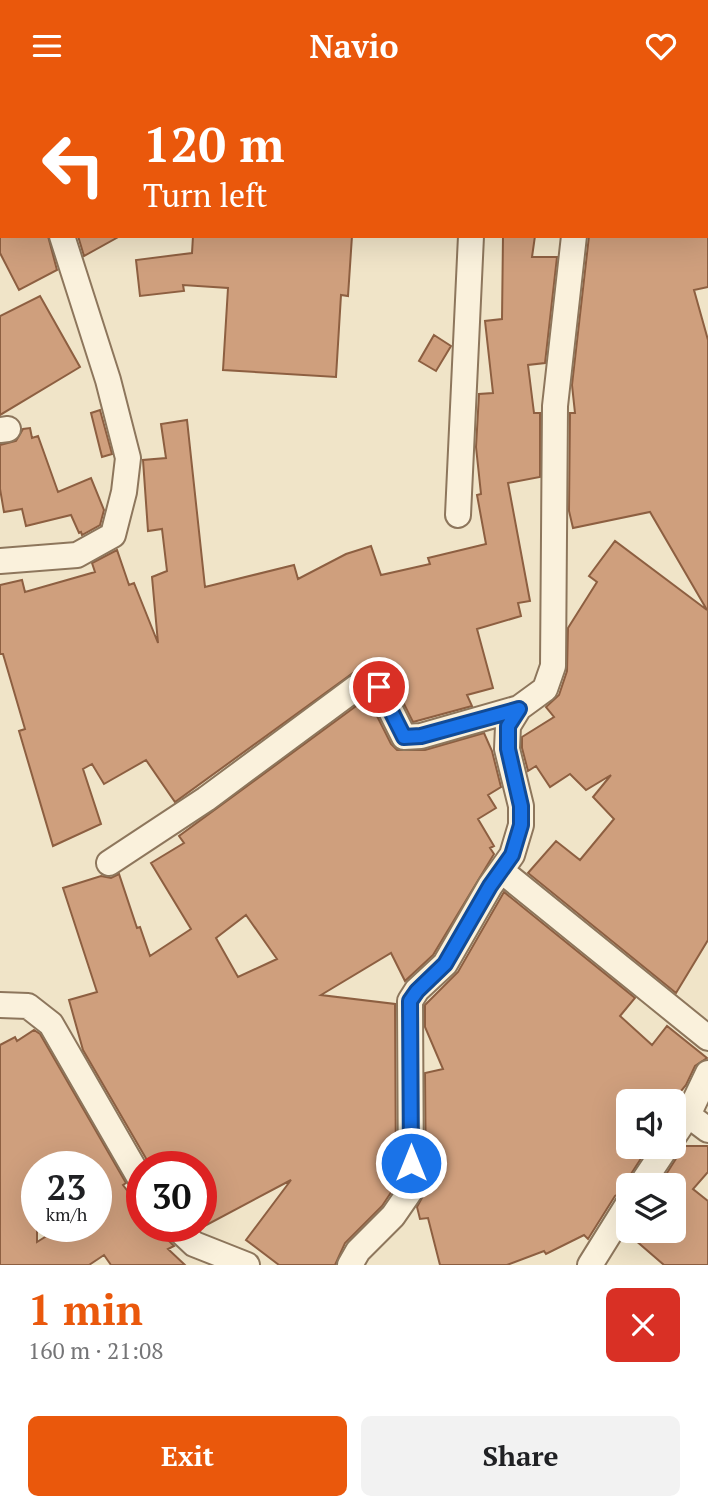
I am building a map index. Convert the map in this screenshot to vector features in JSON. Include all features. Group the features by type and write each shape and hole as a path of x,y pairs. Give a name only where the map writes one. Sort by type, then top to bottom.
{"street":[{"path":"0,561 77,555 113,535 124,492 128,458 108,380 63,238"},
{"path":"458,515 471,238"},
{"path":"351,1265 358,1251 393,1216 411,1190 410,1001 445,964 490,886 503,872 512,855 521,825 521,806 508,749 508,726 519,709 545,689 553,666 555,406 574,238"},
{"path":"109,863 205,799 357,687 371,684 379,687 404,737 421,736 519,709"},
{"path":"503,872 708,1038"},
{"path":"0,1005 27,1006 51,1024 126,1154"},
{"path":"686,1118 708,1073"},
{"path":"688,1115 708,1130"},
{"path":"600,1261 616,1228"},
{"path":"192,1242 247,1265"}],"building":[{"path":"0,238 49,238 57,270 19,290 0,253"},
{"path":"79,238 116,238 84,256"},
{"path":"193,238 352,238 348,296 341,295 336,377 223,370 228,288 183,285 184,291 140,296 136,260 192,253"},
{"path":"503,238 535,238 532,257 557,257 545,363 528,365 534,413 540,413 540,477 508,483 530,601 518,603 521,616 477,629 493,688 467,695 472,706 413,722 392,680 385,674 369,669 353,673 175,802 146,760 104,784 92,764 83,769 101,824 53,846 19,731 25,729 3,654 0,654 0,585 22,580 25,592 95,572 92,563 117,550 129,585 134,583 158,643 152,577 167,571 162,529 148,531 143,460 166,458 161,424 187,420 205,587 294,565 298,579 346,554 371,546 381,575 430,564 428,558 486,544 477,495 481,494 476,447 479,394 493,393 485,321 502,319"},
{"path":"589,238 708,238 708,287 694,290 708,340 708,940 676,993 528,873 556,841 580,860 614,819 593,797 611,775 586,790 570,774 550,787 536,766 528,771 522,748 522,737 554,717 546,707 559,695 567,671 568,628 597,582 589,576 615,541 707,610 650,512 573,528 569,511 570,413 575,413 572,385"},
{"path":"40,296 80,367 0,415 0,316"},
{"path":"434,335 451,346 436,371 419,361"},
{"path":"100,410 112,454 102,457 91,413"},
{"path":"30,428 32,438 38,436 58,492 91,478 104,510 100,525 82,535 71,515 26,526 22,509 4,512 0,489 0,445 16,441 23,429"},
{"path":"369,700 391,744 397,750 425,750 484,733 492,751 501,787 488,795 496,808 478,819 494,846 490,848 494,854 433,955 405,981 391,953 321,995 395,1004 396,1185 382,1206 345,1243 335,1265 279,1265 246,1240 291,1180 217,1219 217,1151 142,1151 83,1050 69,1000 97,992 63,888 101,876 111,878 119,874 137,928 140,927 150,956 191,929 151,863 184,843 179,836 363,701","holes":["246,915 277,959 238,977 216,938"]},
{"path":"504,892 635,998 620,1016 652,1045 667,1026 707,1058 695,1066 683,1089 616,1089 616,1159 641,1159 632,1173 616,1173 616,1195 588,1239 584,1235 546,1254 544,1251 507,1265 440,1265 428,1218 420,1219 417,1207 426,1190 425,1073 443,1069 425,1027 425,1005 458,972"},
{"path":"34,1030 40,1034 108,1151 21,1151 21,1242 112,1242 112,1159 126,1183 123,1185 126,1189 126,1242 170,1242 174,1246 168,1249 185,1265 111,1265 104,1255 89,1265 0,1265 0,1045 15,1037 17,1041"},
{"path":"686,1146 708,1146 708,1172 693,1189 708,1201 708,1265 664,1265 639,1243 686,1243 686,1173 667,1173 676,1159 686,1159"}],"route":[{"path":"379,687 404,737 421,736 519,709 508,726 508,749 521,806 521,825 512,855 503,872 490,886 445,964 410,1001 411,1163"}]}
